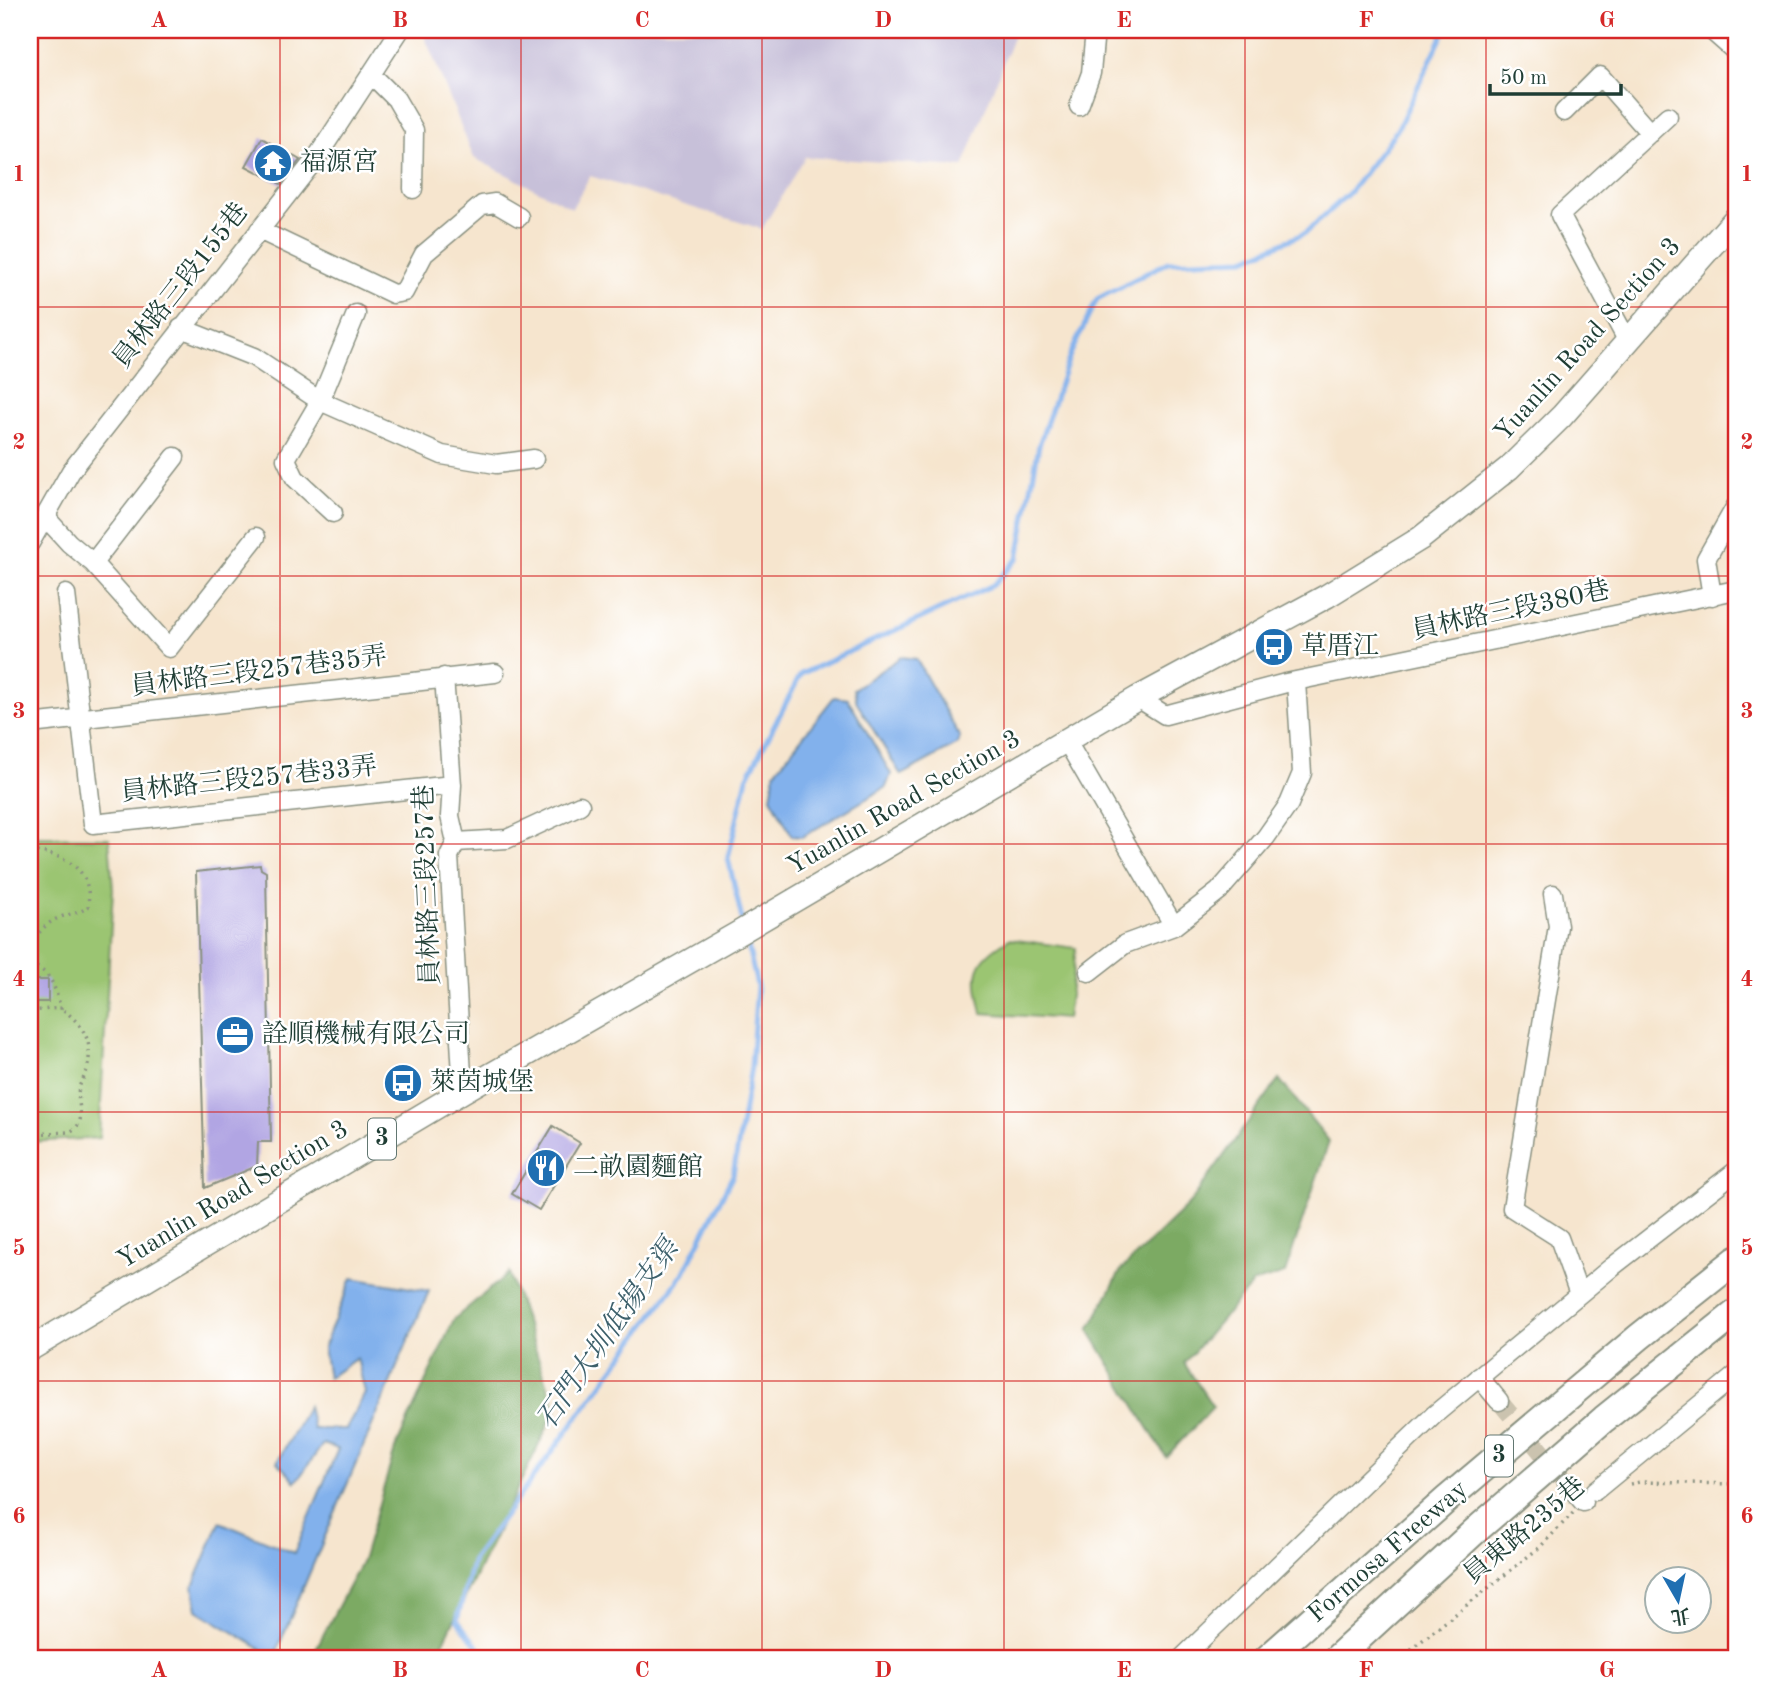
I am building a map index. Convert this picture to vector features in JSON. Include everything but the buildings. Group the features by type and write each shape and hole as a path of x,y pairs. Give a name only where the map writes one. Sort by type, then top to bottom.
{"highway":[{"name":"Formosa Freeway","path":"1268,1658 1446,1500 1629,1345 1736,1260"},
{"name":"Formosa Freeway","path":"1337,1658 1475,1531 1594,1427 1736,1313"}],"main road":[{"name":"Yuanlin Road Section 3","path":"30,1349 463,1091 744,930 1138,698 1327,596 1420,538 1518,459 1562,416 1736,218"}],"street":[{"name":"員林路三段155巷","path":"30,543 71,471 317,157 400,30"},
{"path":"1079,106 1091,73 1095,30"},
{"path":"1711,30 1736,52"},
{"path":"371,74 396,99 414,130 413,189"},
{"path":"1564,112 1601,76 1650,133"},
{"path":"1627,340 1560,215 1668,116"},
{"path":"259,230 393,294 404,292 424,254 482,205 495,203 519,217"},
{"path":"333,513 295,478 286,459 320,401 356,314"},
{"path":"181,328 254,358 320,401 442,455 496,464 534,459"},
{"path":"93,563 175,457"},
{"path":"1712,596 1706,559 1736,506"},
{"path":"48,512 48,520 69,543 93,563 169,648 256,537"},
{"name":"員林路三段380巷","path":"1138,698 1165,715 1296,681 1736,590"},
{"path":"66,594 80,719"},
{"name":"員林路三段257巷35弄","path":"30,724 495,673"},
{"name":"員林路三段257巷","path":"444,677 452,785 450,816 456,842 449,856 463,1091"},
{"path":"1089,972 1125,944 1174,926 1219,891 1266,836 1289,804 1302,772 1296,681"},
{"name":"員林路三段257巷33弄","path":"80,719 93,824 452,785"},
{"path":"1066,740 1174,926"},
{"path":"456,842 507,839 580,805"},
{"path":"1553,894 1558,926 1512,1208 1559,1238 1579,1294"},
{"path":"1182,1658 1434,1415 1579,1294 1736,1171"},
{"path":"1567,1483 1589,1497 1736,1376"},
{"path":"1479,1377 1499,1401"}],"path":[{"path":"30,850 61,856 74,865 87,880 89,896 88,908 79,914 54,920 40,931 32,942 31,964 47,973 55,984 61,1008 82,1026 87,1039 89,1058 79,1088 82,1115 75,1130 30,1134"},
{"path":"30,1011 61,1008"},
{"name":"員東路235巷","path":"1629,1485 1640,1482 1736,1485"},
{"name":"員東路235巷","path":"1400,1658 1540,1547 1589,1497"}],"shaded area":[{"path":"422,30 1016,30 963,167 805,157 762,229 590,176 572,208 474,158"}],"green space":[{"path":"30,837 109,838 113,889 99,1138 30,1142"},
{"path":"1009,939 1076,948 1067,1019 982,1013 977,988 978,970 988,955"},
{"path":"1279,1079 1329,1141 1285,1273 1253,1283 1184,1363 1213,1407 1166,1457 1089,1330 1121,1270 1189,1204"},
{"path":"509,1273 556,1409 436,1658 311,1658 362,1561 395,1449 454,1319"}],"water":[{"path":"901,657 916,659 960,737 958,744 901,775 857,703 854,689"},
{"path":"834,697 848,699 891,774 886,787 802,837 792,836 771,797 775,772"},
{"path":"352,1278 429,1291 274,1657 197,1610 193,1586 220,1522 294,1553 338,1449 323,1444 296,1482 277,1462 308,1406 313,1429 346,1429 365,1393 357,1358 328,1378 323,1348"}],"waterway":[{"name":"石門大圳低揚支渠","path":"743,924 728,858 747,778 801,674 993,585 1018,558 1039,445 1070,355 1097,299 1168,262 1245,259 1305,233 1349,193 1397,130 1445,30"},
{"name":"石門大圳低揚支渠","path":"487,1658 457,1620 473,1559 683,1274 733,1175 751,1067 757,986 746,937"}],"tunnel":[{"path":"1499,1401 1567,1483"}],"place":[{"name":"福源宮","path":"273,163"},
{"name":"草厝江","path":"1274,647"},
{"name":"詮順機械有限公司","path":"235,1035"},
{"name":"萊茵城堡","path":"403,1083"},
{"name":"二畝園麵館","path":"546,1168"}]}
